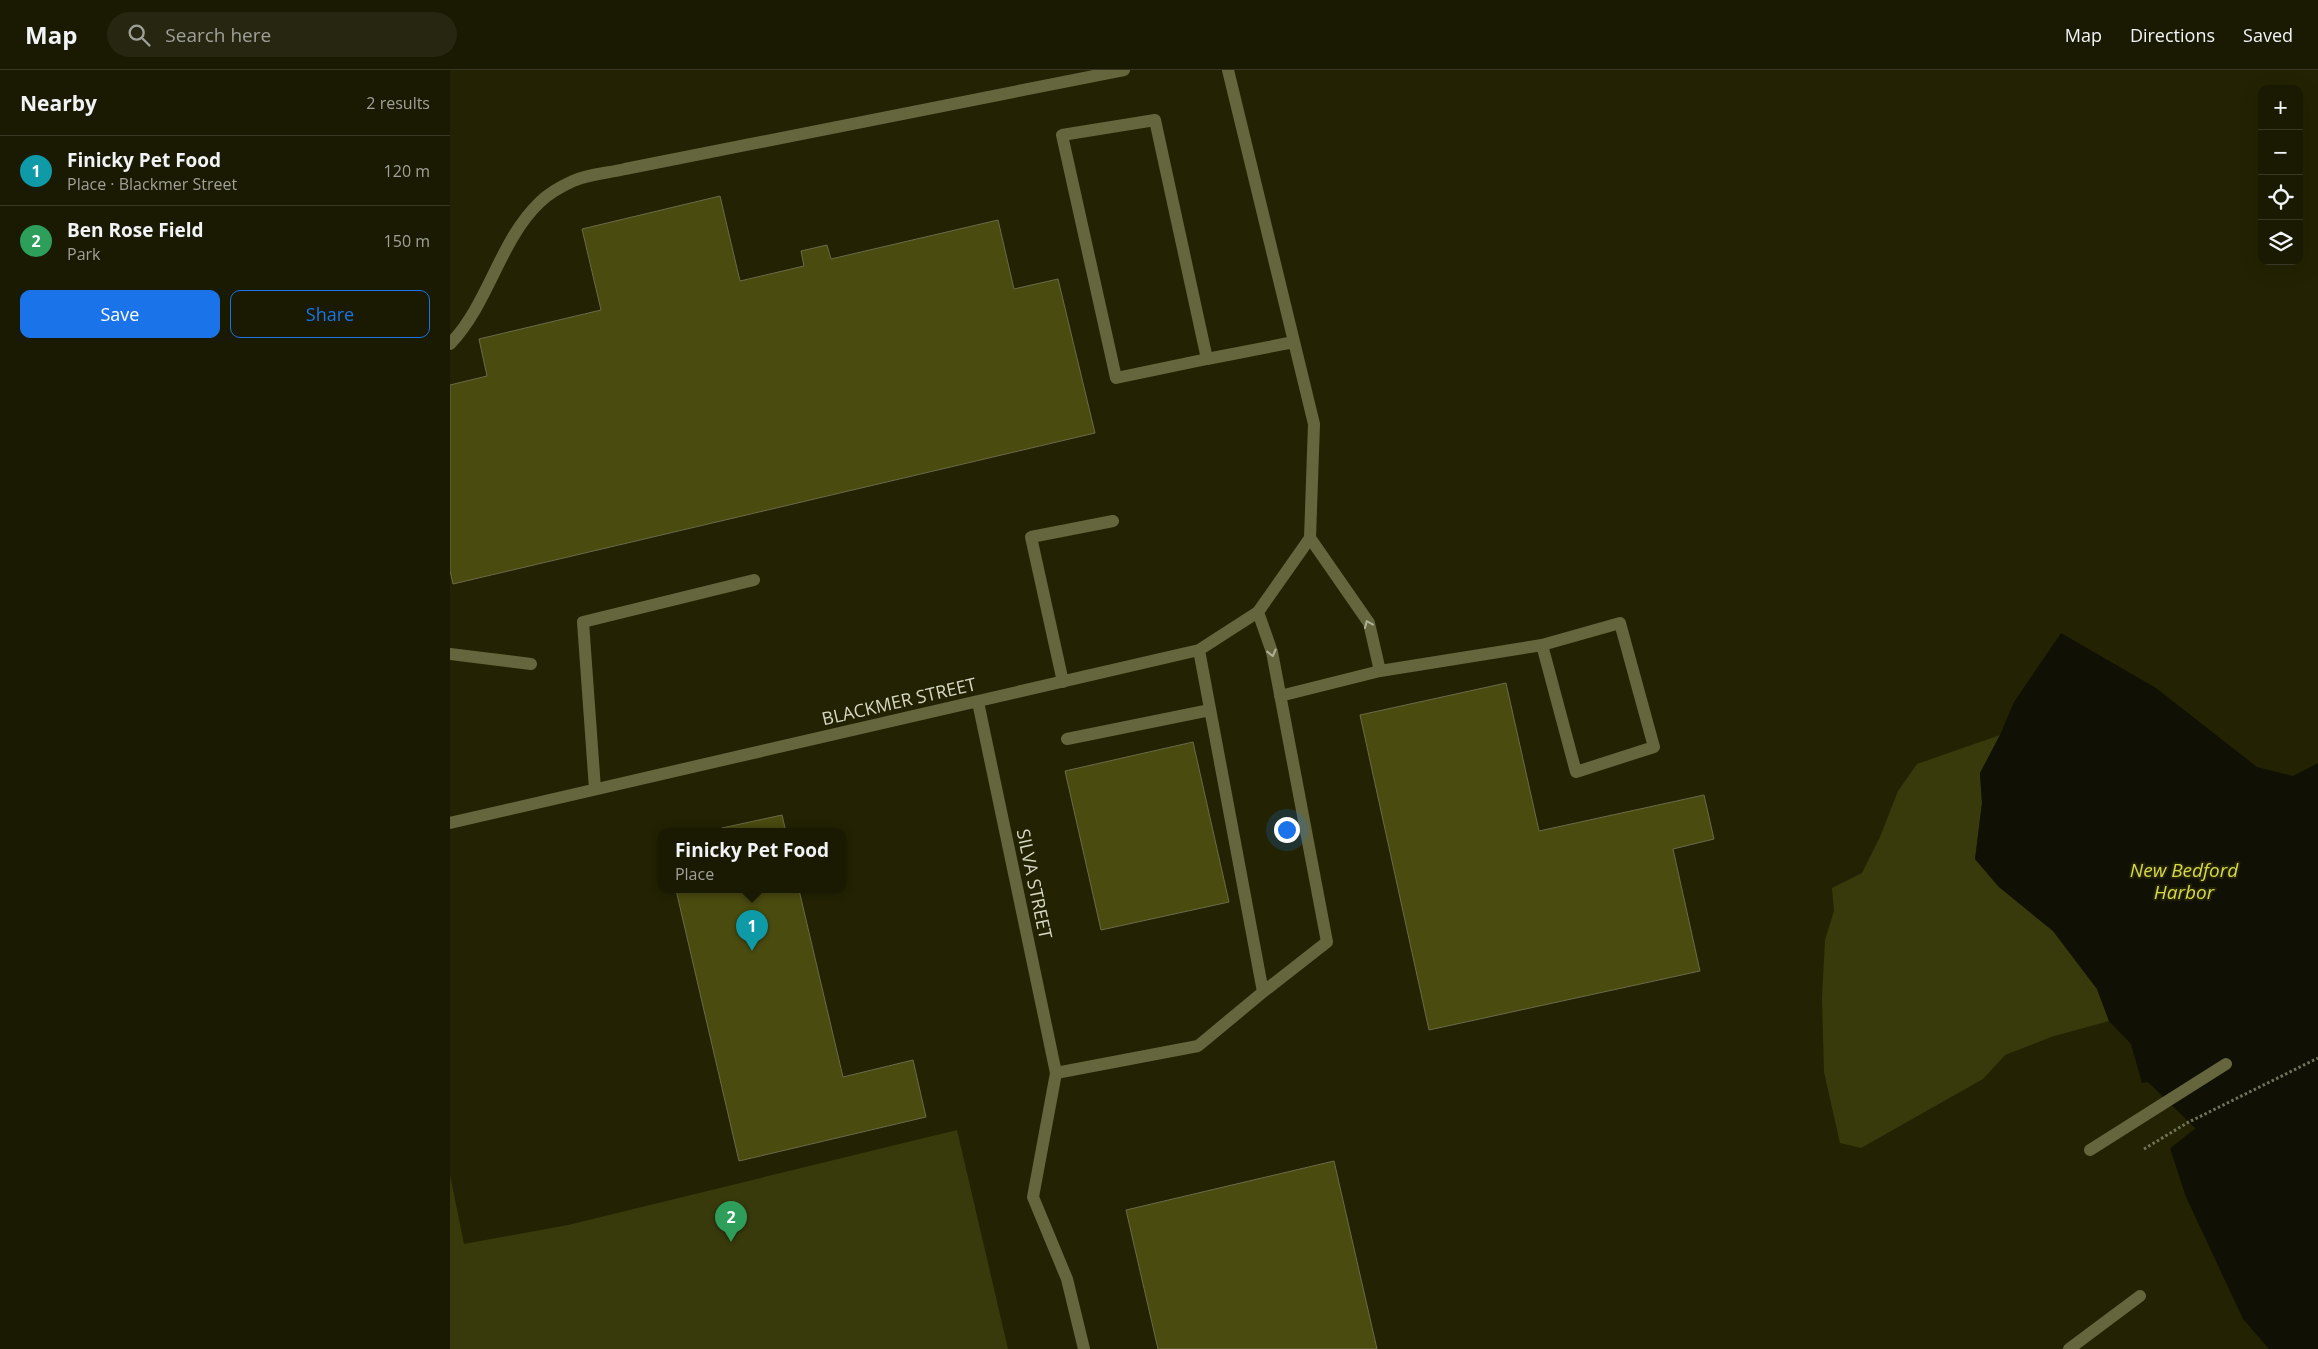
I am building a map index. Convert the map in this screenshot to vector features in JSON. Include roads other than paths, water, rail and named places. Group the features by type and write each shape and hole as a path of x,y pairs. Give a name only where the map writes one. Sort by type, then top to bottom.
{"street":[{"path":"450,344 463,330 479,307 519,226 541,200 574,181 634,167 1124,70"},
{"path":"1228,70 1314,424 1310,538 1369,623 1380,671"},
{"path":"1207,359 1155,120 1062,135 1116,378 1294,342"},
{"path":"1064,682 1031,537 1113,520"},
{"name":"BLACKMER STREET","path":"450,823 1199,650 1258,612 1310,538"},
{"path":"595,790 583,622 754,580"},
{"path":"1084,1349 1067,1279 1033,1197 1056,1073 1198,1046 1262,992 1328,942 1272,652 1258,612"},
{"path":"1280,696 1380,671 1542,645 1620,623 1654,748 1576,772 1542,645"},
{"path":"1199,650 1262,992"},
{"path":"450,654 531,664"},
{"name":"SILVA STREET","path":"978,702 1056,1073"},
{"path":"1067,739 1210,710"},
{"path":"2090,1150 2226,1064"},
{"path":"2069,1349 2140,1296"}],"water":[{"name":"New Bedford Harbor","path":"2061,633 2156,688 2257,767 2293,776 2318,763 2318,1349 2247,1349 2151,1164 2195,1128 2148,1082 2142,1083 2131,1044 2109,1021 2097,989 2053,931 1999,887 1975,859 1982,803 1980,773 2000,735 2014,702"}],"place":[{"name":"Finicky Pet Food","path":"752,951"},
{"name":"Ben Rose Field","path":"731,1242"}]}
